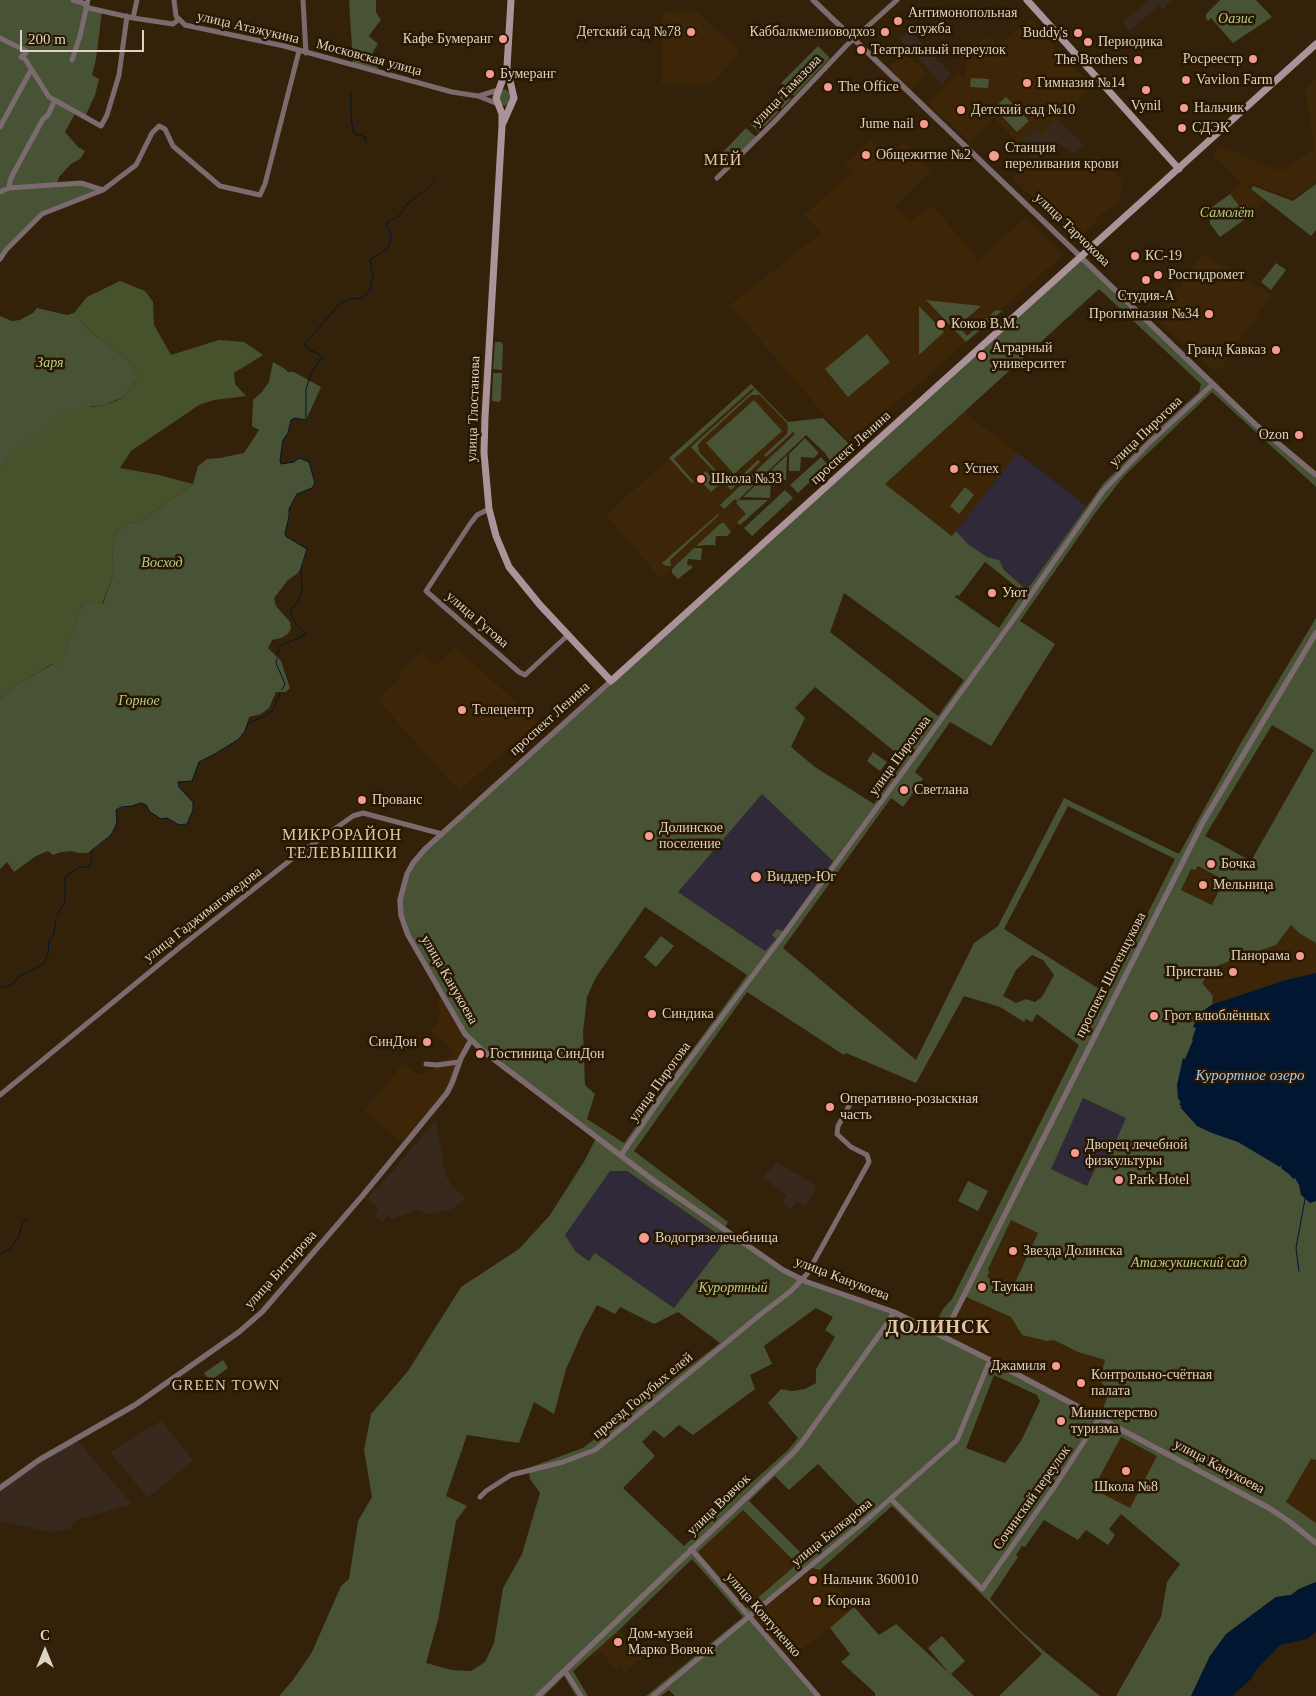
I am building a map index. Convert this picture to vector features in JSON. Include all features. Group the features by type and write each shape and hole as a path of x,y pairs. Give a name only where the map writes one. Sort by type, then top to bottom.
{"main road":[{"path":"502,126 514,98 507,68 511,0"},
{"path":"1031,2 1179,169"},
{"name":"проспект Ленина","path":"611,681 1316,44"},
{"path":"502,126 496,98 507,68"},
{"path":"500,89 506,86 511,90"},
{"path":"498,105 504,109 510,106"},
{"name":"улица Тлостанова","path":"502,126 484,437 489,509 496,536 509,567 528,592 611,681"}],"street":[{"path":"73,0 133,18 173,24 178,20"},
{"path":"133,18 137,0"},
{"name":"улица Атажукина","path":"174,0 178,20 189,26 306,53"},
{"name":"Московская улица","path":"303,0 306,53 452,92 478,96"},
{"name":"улица Тарчокова","path":"813,0 1255,424 1316,475"},
{"name":"улица Тамазова","path":"717,178 854,39 897,0"},
{"path":"72,60 87,3"},
{"path":"0,38 26,50 26,53 21,57 25,59 54,102 101,126 107,115 119,74 127,16"},
{"path":"0,259 6,250 42,214 103,190 136,165 152,133 159,126 164,129 173,146 220,186 260,195 265,184 299,51"},
{"path":"0,127 31,70"},
{"path":"478,96 500,89"},
{"path":"478,96 498,105"},
{"path":"9,188 13,174 54,102"},
{"path":"0,192 9,188 81,183 103,190"},
{"name":"улица Пирогова","path":"621,1155 677,1076 1013,620 1103,491 1148,444 1213,384"},
{"name":"улица Гугова","path":"489,509 477,515 470,524 426,591 519,672 525,675 568,635"},
{"name":"проспект Шогенцукова","path":"943,1337 1203,822 1316,633"},
{"name":"проспект Ленина","path":"407,874 417,858 442,834 611,681"},
{"name":"улица Гаджимагомедова","path":"0,1095 179,948 335,827 363,813 442,834"},
{"name":"улица Канукоева","path":"407,874 400,905 401,915 408,935 455,1019 471,1040 660,1185 769,1261 801,1279 894,1312 990,1360 1269,1508 1316,1543"},
{"name":"улица Биттирова","path":"0,1488 44,1456 135,1405 239,1332 262,1312 447,1094 459,1062 471,1040"},
{"path":"426,1064 459,1062"},
{"name":"проезд Голубых елей","path":"480,1497 511,1475 563,1462 595,1450 791,1291 811,1269 869,1162 867,1155 852,1147 837,1134 838,1126 854,1097"},
{"name":"улица Вовчок","path":"538,1696 803,1441 890,1322 894,1312"},
{"name":"улица Балкарова","path":"653,1696 891,1499 957,1440 990,1360"},
{"name":"Сочинский переулок","path":"891,1499 981,1588 1057,1483 1100,1418"},
{"name":"улица Ковтуненко","path":"691,1549 818,1696"},
{"path":"565,1670 580,1696"}],"shaded area":[{"path":"1149,0 1172,0 1163,9 1159,5 1129,31 1122,22"},
{"name":"Детский сад №78","path":"697,11 740,52 710,86 661,83 663,12"},
{"name":"Гимназия №14","path":"1031,19 1054,44 1055,54 1065,64 1071,63 1093,87 1042,135 1034,127 1019,144 994,118 970,142 928,103 957,72 965,79 968,48 987,36 997,46"},
{"path":"909,29 952,75 942,84 899,39"},
{"path":"904,51 926,73 910,90 888,68"},
{"path":"1316,79 1316,182 1293,199 1253,184 1246,186 1265,201 1248,217 1230,194 1240,185 1245,185 1235,178 1213,155 1220,146 1282,171 1314,148 1305,88"},
{"path":"1057,119 1084,145 1073,153 1060,144 1057,146 1054,144 1036,162 1019,144 1034,127 1042,135"},
{"path":"870,140 890,157 903,143 931,171 896,206 897,210 910,222 932,205 978,260 1026,217 1063,255 922,381 848,442 730,305 821,233 804,215 853,172 845,164"},
{"path":"1098,156 1122,181 1120,200 1097,218 1096,222 1076,241 1012,178 1025,165 1086,159"},
{"name":"Прогимназия №34","path":"1205,254 1271,295 1220,370 1217,368 1215,371 1155,320 1196,262"},
{"name":"Школа №33","path":"751,384 802,437 735,499 746,514 739,524 731,532 721,523 661,579 606,515"},
{"name":"Успех","path":"964,412 1018,453 953,536 884,484"},
{"path":"1018,453 1087,507 1028,590 1004,570 999,560 987,557 968,544 956,531"},
{"path":"455,647 538,722 459,791 377,699 402,676 399,672 422,651 435,666"},
{"name":"Виддер-Юг","path":"762,793 833,861 783,932 773,935 776,939 765,951 678,892"},
{"name":"Мельница","path":"1197,866 1224,880 1212,905 1181,890 1191,868"},
{"path":"1291,925 1299,933 1316,943 1316,973 1285,980 1211,1005 1202,982 1211,970 1219,965 1276,945"},
{"path":"443,996 471,1040 452,1083 404,1145 364,1110 394,1076 402,1063 420,1075 434,1068 436,1062 449,1058 454,1050 430,1032 436,1024 440,1011 436,999"},
{"path":"1083,1098 1127,1118 1108,1159 1101,1157 1087,1186 1050,1169"},
{"path":"436,1120 445,1174 451,1185 464,1197 464,1200 452,1209 424,1213 419,1209 393,1219 388,1216 383,1222 375,1217 378,1208 367,1199"},
{"path":"776,1162 817,1186 806,1206 797,1201 790,1210 782,1204 787,1195 763,1178"},
{"name":"Водогрязелечебница","path":"609,1171 627,1171 726,1240 674,1308 595,1253 590,1261 576,1252 565,1235"},
{"name":"Звезда Долинска","path":"1011,1220 1039,1233 1013,1287 993,1278 992,1280 986,1278 989,1273 988,1269"},
{"path":"964,1296 1011,1317 1022,1335 1054,1339 1078,1352 1105,1360 1109,1392 1100,1417 943,1337"},
{"path":"161,1421 193,1460 148,1498 110,1452"},
{"name":"Школа №8","path":"1120,1437 1157,1456 1130,1509 1093,1490"},
{"path":"76,1439 132,1504 74,1521 70,1529 49,1532 0,1521 0,1488"},
{"path":"1311,1459 1316,1460 1316,1523 1286,1502"},
{"path":"743,1510 797,1564 746,1608 698,1552"},
{"path":"808,1567 820,1570 850,1600 848,1601 854,1607 830,1628 787,1659 749,1616"},
{"name":"Дом-музей Марко Вовчок","path":"619,1630 646,1656 624,1673 619,1667 616,1670 602,1653 594,1658 592,1654"}],"green space":[{"path":"0,0 73,0 102,11 92,75 99,79 95,95 85,117 76,112 65,132 78,147 85,151 80,159 71,164 59,177 57,184 81,183 103,190 42,214 0,259"},
{"path":"349,0 376,0 376,12 381,20 369,36 378,44 373,52 378,69 353,63"},
{"name":"Оазис","path":"1220,0 1256,0 1272,17 1233,43 1211,18 1208,21 1206,18 1206,14"},
{"path":"818,46 830,58 794,96 781,83"},
{"path":"971,78 989,79 988,88 970,87"},
{"path":"506,89 512,96 505,106 501,104 498,95 502,90"},
{"path":"782,91 791,99 759,132 750,124"},
{"path":"1006,97 1029,121 1017,132 994,108"},
{"path":"746,128 756,137 724,169 715,160"},
{"path":"1316,184 1316,230 1311,236 1251,189 1253,186 1293,201"},
{"name":"Самолёт","path":"1230,194 1248,217 1220,237 1210,224 1210,219 1205,212"},
{"path":"1081,257 1213,384 1316,475 1316,487 1212,392 1124,476 1096,512 1020,621 1055,644 991,746 950,722 915,772 923,779 903,807 891,798 783,948 916,1060 974,943 998,926 1064,798 1179,854 1239,746 1316,618 1316,943 1299,933 1291,925 1276,945 1219,965 1211,970 1202,983 1213,996 1212,1005 1285,980 1316,973 1316,1460 1311,1459 1286,1502 1316,1523 1316,1582 1299,1589 1291,1595 1276,1597 1245,1621 1210,1656 1191,1696 1116,1696 1161,1617 1167,1582 1180,1564 1121,1514 1109,1529 1115,1535 1108,1545 1086,1530 1078,1540 1044,1520 1025,1547 1022,1546 1016,1555 1018,1557 990,1599 1045,1652 1100,1696 999,1696 1042,1654 892,1506 820,1570 808,1567 749,1616 818,1696 675,1696 669,1690 661,1696 646,1696 743,1617 692,1559 619,1630 573,1671 588,1696 576,1696 564,1676 544,1696 279,1696 293,1680 312,1652 341,1586 349,1579 358,1521 372,1497 364,1450 371,1414 408,1371 461,1287 519,1249 550,1215 585,1160 597,1136 471,1040 403,921 401,895 417,859","holes":["1099,289 1201,384 1199,392 1159,428 1154,429 1150,433 1149,438 1103,484 1027,590 1004,570 999,560 987,557 968,544 956,531 952,536 885,484","985,562 1023,592 999,628 955,597 956,595 959,596","844,593 964,680 938,716 830,632","815,687 905,760 874,804 815,767 791,747 805,718 795,708","1272,725 1314,750 1251,861 1205,836","762,794 833,861 783,931 777,929 772,935 776,939 765,951 678,892","1068,806 1175,859 1107,994 1004,929","1198,866 1224,880 1212,905 1181,890 1191,869 1195,870","645,907 747,975 624,1143 587,1119 595,1094 585,1085 583,1032 587,997 596,977","1032,955 1043,960 1054,975 1042,997 1035,1002 1026,999 1016,1003 1003,996 1016,970","747,992 844,1055 846,1053 916,1083 964,996 1000,1007 1024,1022 1026,1019 1032,1022 1037,1014 1079,1045 952,1299 943,1309 932,1331 853,1297 791,1275 724,1229 728,1222 634,1151","1083,1098 1126,1118 1108,1159 1101,1156 1087,1186 1051,1169","610,1171 627,1171 726,1240 674,1308 595,1253 589,1261 576,1252 565,1235","1011,1220 1038,1233 1013,1287 993,1278 992,1280 987,1277 988,1269","964,1296 1011,1317 1022,1335 1047,1341 1054,1340 1078,1352 1105,1360 1100,1380 1109,1392 1100,1417 943,1337","597,1305 615,1314 620,1307 654,1324 678,1312 720,1343 583,1448 528,1468 530,1479 540,1493 522,1554 503,1588 494,1643 485,1662 471,1671 452,1670 426,1663 438,1620 456,1521 467,1506 446,1496 467,1435 519,1443 534,1402 554,1414 566,1369","816,1308 833,1317 825,1330 835,1337 816,1369 816,1383 805,1389 792,1391 781,1389 768,1403 798,1438 788,1450 684,1546 623,1488 655,1456 642,1442 654,1430 664,1438 679,1425 693,1435 755,1389 750,1375 772,1364 764,1346","994,1375 1037,1395 1040,1401 1021,1441 1005,1463 966,1448","1121,1437 1157,1456 1130,1508 1093,1489","818,1464 866,1514 808,1560 749,1501 775,1476 789,1490","743,1510 797,1564 746,1608 698,1552"]},
{"path":"1276,263 1286,270 1271,290 1261,282"},
{"path":"120,281 145,291 153,302 154,325 171,355 219,340 244,342 263,355 234,373 235,384 246,396 214,400 199,405 131,451 120,468 159,475 193,484 141,521 129,523 116,532 112,553 114,573 102,604 85,601 59,669 52,664 18,684 0,699 0,467 10,454 68,410 104,405 116,401 124,397 139,376 129,361 93,334 74,313 87,297"},
{"path":"926,300 981,306 958,326 967,336 996,310 1002,311 966,342"},
{"path":"919,306 944,332 919,355"},
{"name":"Заря","path":"37,308 67,315 74,313 93,334 129,361 139,376 124,397 104,405 92,406 11,454 0,467 0,316 12,321 20,320 33,313"},
{"path":"867,334 890,362 848,397 825,369"},
{"path":"495,342 503,344 502,370 493,369"},
{"name":"Горное","path":"273,362 288,372 294,372 321,387 306,420 295,418 291,420 288,433 283,440 280,460 281,464 294,462 299,458 309,462 315,483 312,488 297,494 289,509 285,534 286,537 307,549 303,564 298,573 288,580 274,598 276,606 290,622 291,629 288,634 272,640 268,648 281,661 290,688 286,692 276,692 269,708 261,714 249,717 245,731 239,739 199,762 192,781 178,782 179,787 193,802 193,810 187,824 179,825 167,818 161,819 150,812 146,805 141,803 126,806 116,810 117,822 111,835 87,853 72,851 53,855 48,851 36,856 14,872 7,862 0,869 0,699 18,684 53,664 59,668 85,601 103,604 114,573 112,553 116,532 129,523 141,521 193,484 198,466 207,459 244,453 259,430 252,426 253,400 269,382"},
{"path":"493,373 502,373 501,400 499,402 492,399"},
{"path":"751,384 788,422 823,418 851,446 832,464 825,453 806,435 737,501 735,499 724,509 720,505 795,434 793,432 766,457 764,455 787,434 787,423 760,395 751,395 698,445 699,452 729,482 736,481 758,460 760,462 731,490 691,447 754,390 753,388 674,459 694,482 692,483 669,458"},
{"path":"754,400 782,431 734,474 706,443"},
{"path":"805,438 818,454 814,458 801,457 800,471 789,471 789,454"},
{"path":"787,455 786,480 781,480 781,484 771,484 770,498 743,497"},
{"path":"821,457 828,465 798,493 790,485"},
{"path":"706,471 719,485 711,492 698,478"},
{"path":"965,487 974,495 959,514 950,506"},
{"path":"785,490 793,498 752,536 744,528"},
{"path":"740,499 768,500 740,525 737,522 746,514 736,503"},
{"path":"718,514 670,560 671,566 666,566 662,563"},
{"path":"721,523 724,523 731,532 727,536 716,536 715,547 714,545 709,545 709,547 708,545 696,546"},
{"path":"694,548 702,548 701,560 688,559 687,564 689,566 692,565 692,568 678,579 672,573 672,569"},
{"path":"873,752 887,762 880,771 867,761"},
{"path":"661,936 674,946 656,967 644,957"},
{"path":"968,1181 988,1191 978,1211 958,1201"},
{"path":"223,1360 228,1368 210,1381 204,1373"},
{"path":"854,1607 879,1635 896,1624 949,1673 928,1648 942,1636 965,1661 951,1674 974,1696 875,1696 875,1693 841,1662 850,1654 830,1628"}],"water":[{"name":"Курортное озеро","path":"1316,973 1316,1201 1310,1203 1301,1195 1295,1178 1293,1179 1281,1168 1282,1164 1280,1167 1238,1142 1197,1126 1180,1107 1182,1107 1179,1104 1181,1103 1178,1098 1177,1085 1183,1058 1185,1059 1193,1040 1196,1028 1193,1027 1198,1016 1203,1011 1211,1005 1285,980"},
{"path":"1316,1582 1316,1632 1307,1639 1280,1645 1256,1670 1251,1679 1232,1696 1191,1696 1210,1656 1226,1634 1276,1597 1291,1595 1299,1589"}],"waterway":[{"path":"351,94 353,130 354,133 365,137 366,143"},
{"path":"277,655 280,646 303,636 305,632 296,624 291,615 291,610 299,600 302,592 301,568 307,549 286,536 285,533 289,509 297,494 312,488 315,483 309,462 299,458 294,462 281,464 280,460 283,440 288,433 291,420 295,418 306,420 306,389 312,371 323,357 307,349 305,344 340,303 350,299 362,298 370,291 373,276 370,260 385,250 391,239 390,231 386,226 387,222 399,216 407,204 428,188 435,179"},
{"path":"277,659 276,663 285,684 282,690"},
{"path":"58,915 65,901 65,879 68,874 81,867 89,867 92,860 92,850 111,835 115,828 117,822 116,810 121,807 141,803 146,805 150,812 161,819 167,818 179,825 187,824 193,810 193,802 179,787 178,782 192,781 199,762 239,739 248,723 265,716 273,710 280,693"},
{"path":"0,987 6,987 14,983 18,977 44,964 48,954 49,941 54,934 56,920"},
{"path":"1299,1271 1296,1248 1305,1199"},
{"path":"0,1255 12,1247 19,1236 22,1224 27,1219"}],"place":[{"name":"Антимонопольная служба","path":"898,21"},
{"name":"Детский сад №78","path":"691,32"},
{"name":"Каббалкмелиоводхоз","path":"885,32"},
{"name":"Buddy's","path":"1078,33"},
{"name":"Кафе Бумеранг","path":"503,39"},
{"name":"Периодика","path":"1088,42"},
{"name":"Театральный переулок","path":"861,50"},
{"name":"Росреестр","path":"1253,59"},
{"name":"The Brothers","path":"1138,60"},
{"name":"Бумеранг","path":"490,74"},
{"name":"Vavilon Farm","path":"1186,80"},
{"name":"Гимназия №14","path":"1027,83"},
{"name":"The Office","path":"828,87"},
{"name":"Vynil","path":"1146,90"},
{"name":"Нальчик","path":"1184,108"},
{"name":"Детский сад №10","path":"961,110"},
{"name":"Jume nail","path":"924,124"},
{"name":"СДЭК","path":"1182,128"},
{"name":"Общежитие №2","path":"866,155"},
{"name":"Станция переливания крови","path":"994,156"},
{"name":"КС-19","path":"1135,256"},
{"name":"Росгидромет","path":"1158,275"},
{"name":"Студия-А","path":"1146,280"},
{"name":"Прогимназия №34","path":"1209,314"},
{"name":"Коков В.М.","path":"941,324"},
{"name":"Гранд Кавказ","path":"1276,350"},
{"name":"Аграрный университет","path":"982,356"},
{"name":"Ozon","path":"1299,435"},
{"name":"Успех","path":"954,469"},
{"name":"Школа №33","path":"701,479"},
{"name":"Уют","path":"992,593"},
{"name":"Телецентр","path":"462,710"},
{"name":"Светлана","path":"904,790"},
{"name":"Прованс","path":"362,800"},
{"name":"Долинское поселение","path":"649,836"},
{"name":"Бочка","path":"1211,864"},
{"name":"Виддер-Юг","path":"756,877"},
{"name":"Мельница","path":"1203,885"},
{"name":"Панорама","path":"1300,956"},
{"name":"Пристань","path":"1233,972"},
{"name":"Синдика","path":"652,1014"},
{"name":"Грот влюблённых","path":"1154,1016"},
{"name":"СинДон","path":"427,1042"},
{"name":"Гостиница СинДон","path":"480,1054"},
{"name":"Оперативно-розыскная часть","path":"830,1107"},
{"name":"Дворец лечебной физкультуры","path":"1075,1153"},
{"name":"Park Hotel","path":"1119,1180"},
{"name":"Водогрязелечебница","path":"644,1238"},
{"name":"Звезда Долинска","path":"1013,1251"},
{"name":"Таукан","path":"982,1287"},
{"name":"Джамиля","path":"1056,1366"},
{"name":"Контрольно-счётная палата","path":"1081,1383"},
{"name":"Министерство туризма","path":"1061,1421"},
{"name":"Школа №8","path":"1126,1471"},
{"name":"Нальчик 360010","path":"813,1580"},
{"name":"Корона","path":"817,1601"},
{"name":"Дом-музей Марко Вовчок","path":"618,1642"}],"district":[{"name":"МЕЙ","path":"723,161"},
{"name":"МИКРОРАЙОН ТЕЛЕВЫШКИ","path":"342,845"},
{"name":"ДОЛИНСК","path":"938,1328"},
{"name":"GREEN TOWN","path":"226,1386"}],"park label":[{"name":"Восход","path":"162,563"},
{"name":"Атажукинский сад","path":"1189,1263"},
{"name":"Курортный","path":"733,1288"}]}
